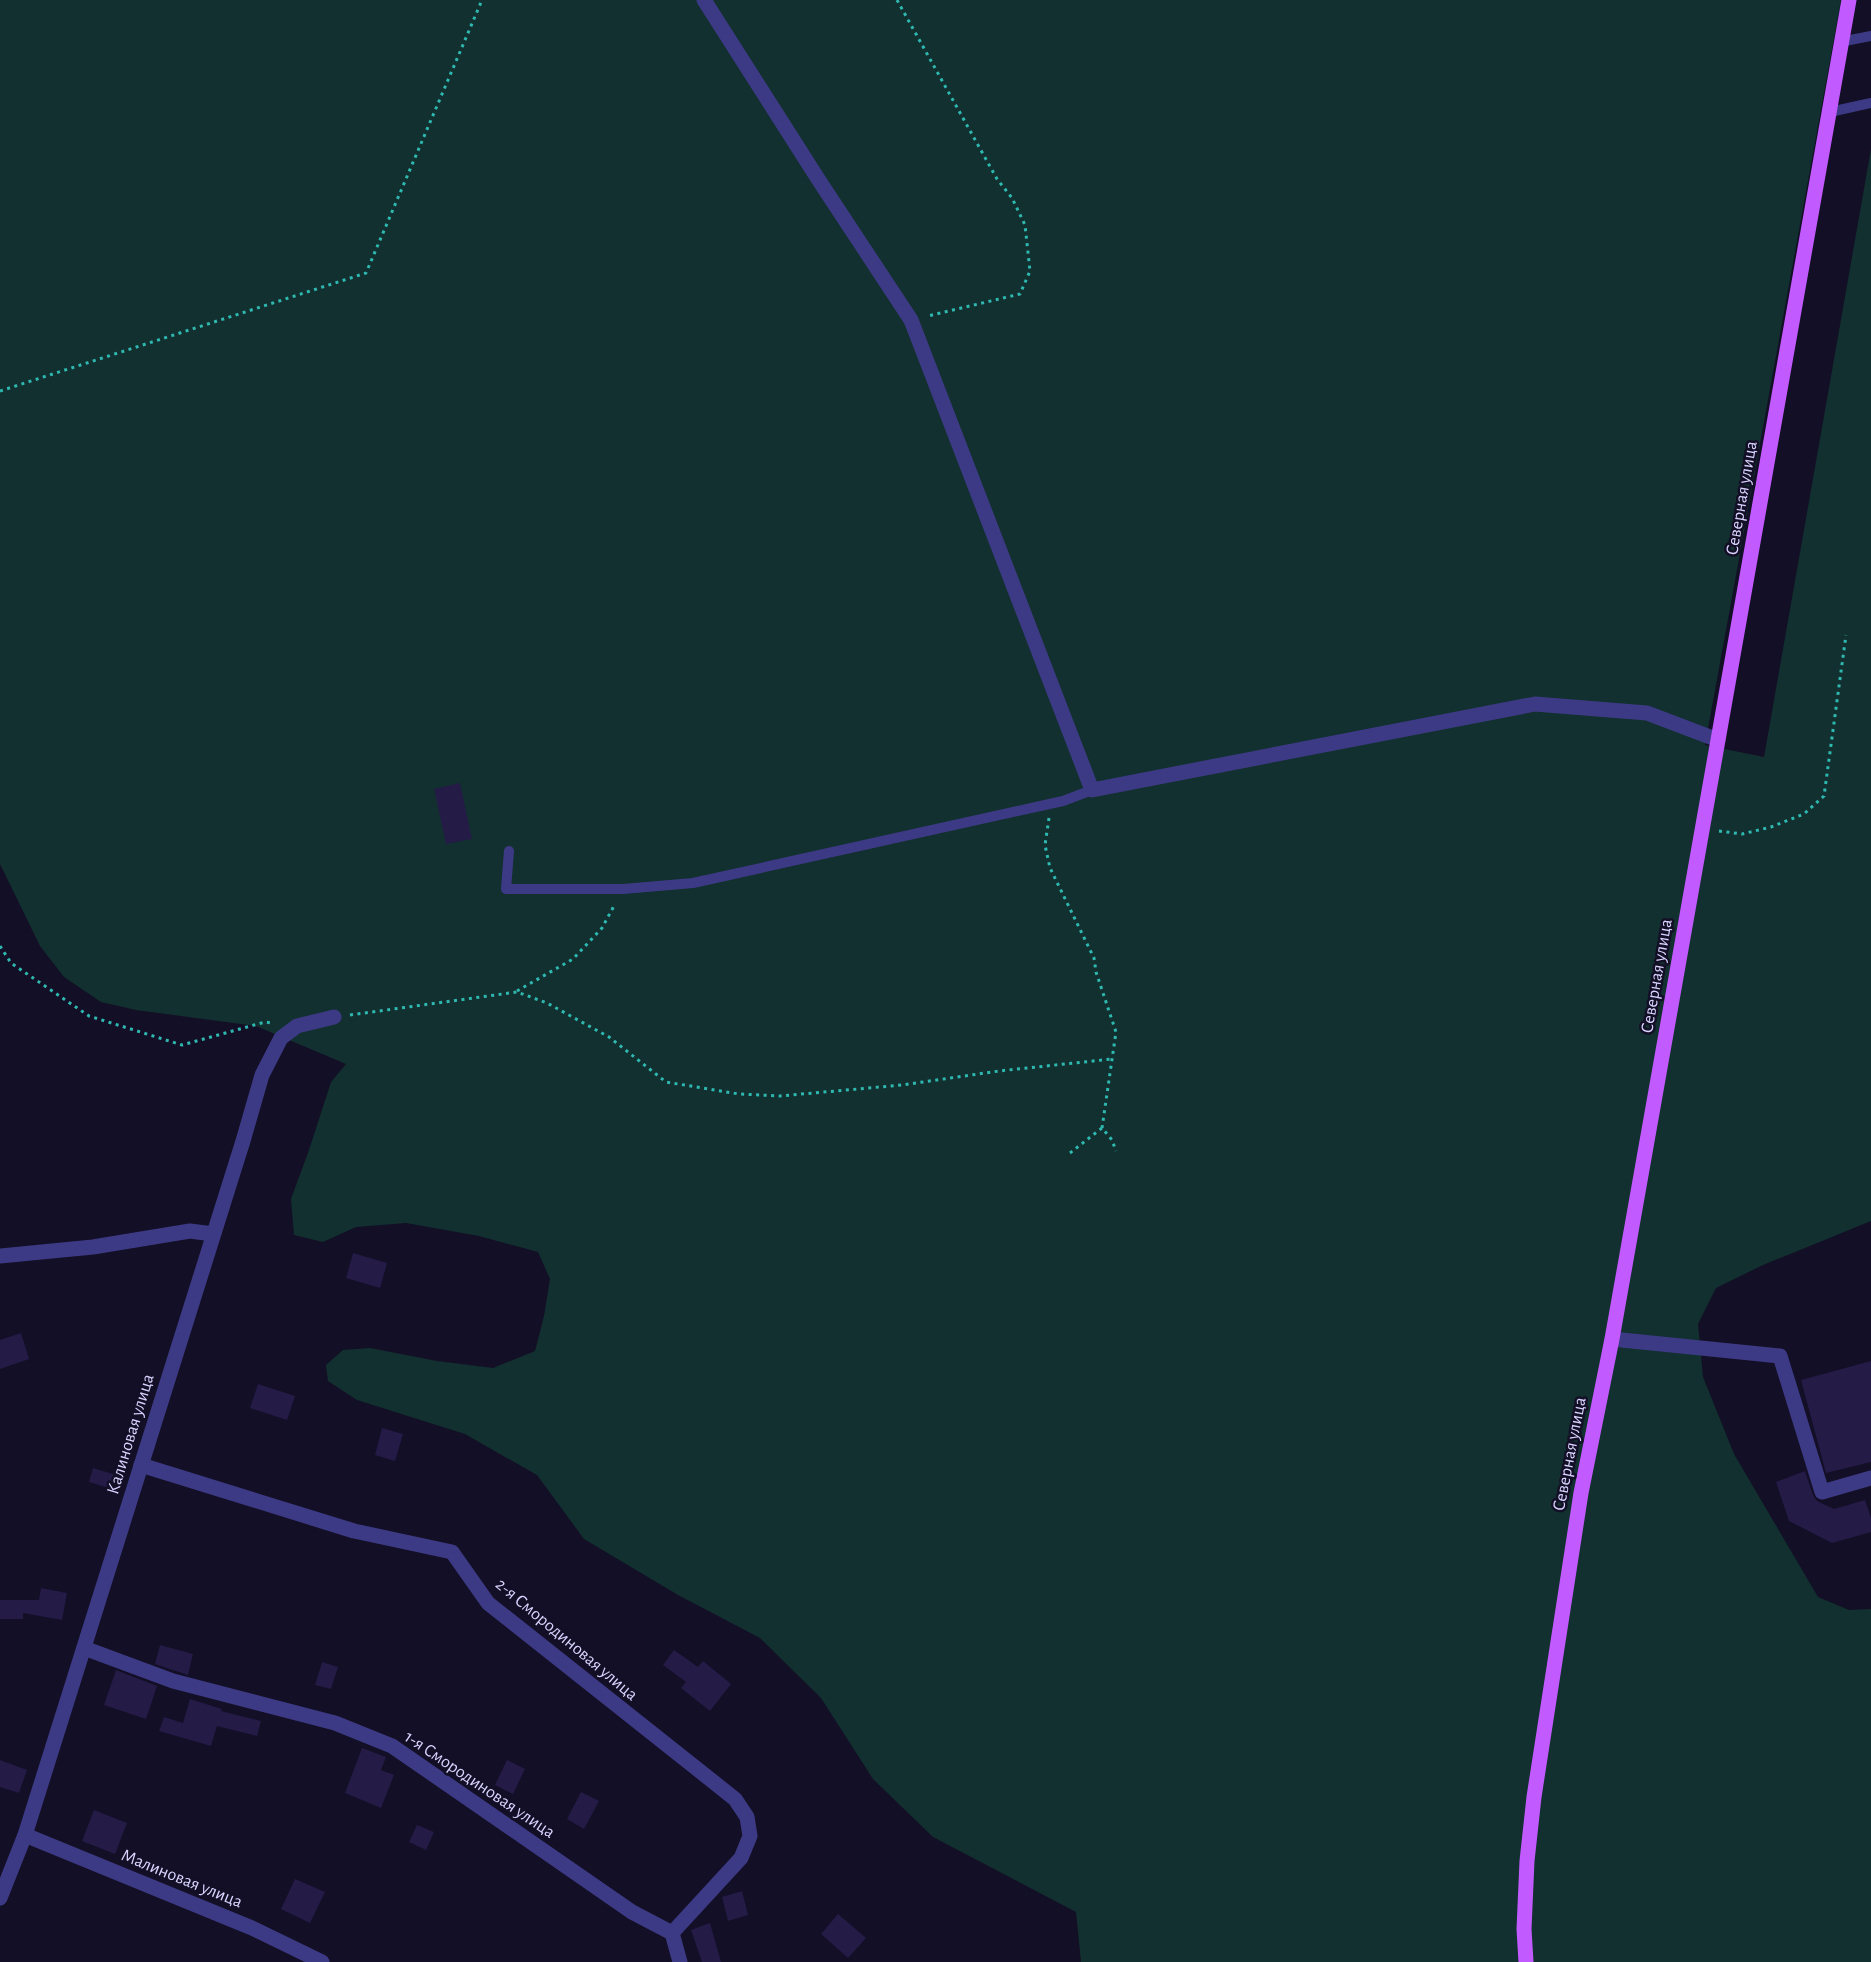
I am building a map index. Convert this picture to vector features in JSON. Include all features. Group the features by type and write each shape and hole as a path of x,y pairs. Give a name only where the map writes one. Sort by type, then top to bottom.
{"main road":[{"name":"Северная улица","path":"1526,1962 1524,1929 1527,1861 1534,1797 1581,1493 1612,1339 1849,0"}],"street":[{"path":"704,0 911,320 1092,790 1535,704 1647,713 1718,740"},
{"path":"297,1026 334,1017"},
{"name":"Калиновая улица","path":"0,1898 25,1835 262,1075 280,1038 297,1026"},
{"path":"0,1256 93,1247 190,1231 213,1234"},
{"path":"1612,1339 1780,1356 1822,1492 1871,1478"},
{"name":"2-я Смородиновая улица","path":"141,1465 354,1531 452,1552 488,1603 735,1799 747,1817 750,1836 741,1858 672,1933"},
{"name":"1-я Смородиновая улица","path":"84,1648 173,1681 335,1723 392,1746 632,1912 672,1933"},
{"name":"Малиновая улица","path":"25,1835 252,1928 322,1962"},
{"path":"672,1933 680,1962"}],"lane":[{"path":"1840,42 1871,36"},
{"path":"1830,112 1871,103"},
{"path":"508,851 506,889 623,889 693,883 1063,801 1092,790"}],"path":[{"path":"0,391 366,273 482,0"},
{"path":"897,0 998,179 1012,198 1025,225 1030,271 1020,294 911,320"},
{"path":"1703,829 1742,834 1771,827 1804,814 1824,796 1846,635"},
{"path":"1052,802 1045,845 1050,868 1094,958 1096,972 1116,1032 1102,1128 1070,1153"},
{"path":"334,1017 517,992 573,959 602,928 607,917"},
{"path":"0,946 11,963 89,1016 182,1045 265,1023 297,1026"},
{"path":"517,992 548,1003 609,1037 666,1082 739,1094 780,1096 902,1085 999,1071 1112,1059"},
{"path":"1102,1128 1112,1140 1116,1151"}],"green space":[{"path":"0,0 1841,0 1705,745 1764,757 1871,149 1871,1221 1763,1265 1716,1288 1698,1324 1703,1377 1734,1454 1818,1597 1849,1610 1871,1609 1871,1962 1081,1962 1076,1912 933,1837 873,1779 821,1698 760,1638 678,1595 584,1539 537,1475 465,1434 357,1400 328,1381 326,1365 343,1350 370,1348 437,1361 493,1368 535,1351 550,1279 538,1252 479,1236 406,1223 356,1227 323,1242 294,1235 291,1199 331,1082 346,1064 256,1026 136,1010 101,1002 64,977 40,946 0,864"}],"building":[{"path":"460,783 472,839 446,844 434,789"},
{"path":"353,1253 387,1263 380,1288 346,1278"},
{"path":"21,1333 29,1359 0,1369 0,1340"},
{"path":"1871,1361 1871,1462 1826,1473 1801,1380"},
{"path":"258,1384 295,1396 287,1420 250,1408"},
{"path":"382,1428 403,1434 395,1461 375,1455"},
{"path":"93,1468 116,1475 112,1489 89,1482"},
{"path":"1805,1471 1817,1501 1834,1509 1865,1500 1871,1518 1871,1532 1832,1543 1789,1521 1776,1482"},
{"path":"41,1588 67,1593 62,1620 23,1613 23,1619 0,1619 0,1600 39,1600"},
{"path":"160,1645 193,1654 188,1675 155,1664"},
{"path":"674,1650 698,1667 703,1661 731,1684 710,1711 681,1688 686,1682 663,1665"},
{"path":"322,1662 338,1667 331,1689 315,1685"},
{"path":"116,1670 157,1686 146,1719 104,1705"},
{"path":"190,1699 222,1709 221,1711 261,1721 257,1736 217,1726 211,1746 159,1731 164,1717 183,1723"},
{"path":"362,1748 386,1757 381,1770 394,1775 381,1808 345,1793"},
{"path":"0,1760 27,1770 19,1793 0,1787"},
{"path":"507,1760 525,1769 513,1794 495,1785"},
{"path":"581,1792 599,1801 584,1829 567,1819"},
{"path":"94,1810 127,1823 115,1854 82,1841"},
{"path":"417,1825 434,1832 426,1850 409,1842"},
{"path":"295,1879 325,1892 310,1923 281,1909"},
{"path":"742,1891 748,1915 728,1921 722,1897"},
{"path":"838,1914 866,1938 848,1958 821,1934"},
{"path":"710,1923 721,1962 702,1962 691,1930"}]}
